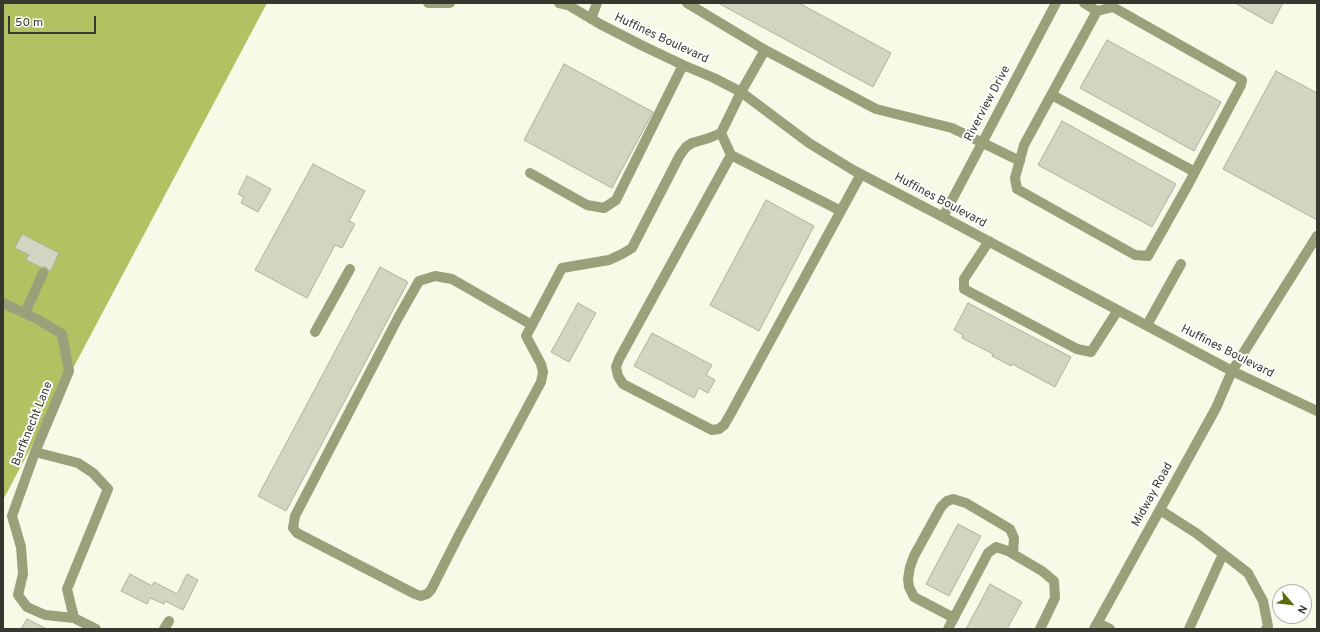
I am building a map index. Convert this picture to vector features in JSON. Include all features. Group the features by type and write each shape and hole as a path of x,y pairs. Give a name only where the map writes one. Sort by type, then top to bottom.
{"street":[{"path":"428,3 450,3"},
{"path":"591,19 597,3"},
{"path":"687,3 765,50 876,109 952,128 1020,161"},
{"name":"Riverview Drive","path":"943,217 1056,3"},
{"path":"1084,3 1097,11 1113,7 1242,80 1241,85 1195,172 1148,256 1135,255 1017,190 1015,178 1024,145 1097,11"},
{"name":"Huffines Boulevard","path":"565,4 643,46 714,78 741,92 809,143 861,174 1232,371 1317,411"},
{"path":"532,325 452,279 435,276 419,281 398,318 295,516 293,528 297,533 415,594 421,596 427,594 431,590 541,382 541,364 526,336 532,325 562,268 609,260 632,248 680,155 686,147 692,143 709,138 721,132 741,92 765,50"},
{"path":"530,173 587,205 604,208 616,200 683,65"},
{"path":"1052,95 1195,172"},
{"path":"721,132 731,155 841,211"},
{"path":"731,155 616,367 618,376 623,384 712,430 719,429 724,425 731,413 861,174"},
{"name":"Midway Road","path":"1096,626 1216,408 1232,371 1317,236"},
{"path":"989,241 964,279 964,289 1077,349 1091,352 1118,310"},
{"path":"1147,326 1181,264"},
{"path":"315,332 350,269"},
{"path":"25,313 43,274"},
{"name":"Barfknecht Lane","path":"3,303 38,318 62,334 69,371 35,452 12,516 21,547 23,574 18,595 27,607 45,615 74,618 96,629"},
{"path":"35,452 78,464 93,473 108,489 67,589 74,618"},
{"path":"954,618 914,597 909,587 908,579 914,556 941,507 946,501 952,499 966,503 1010,529 1014,538 1013,554"},
{"path":"1160,510 1196,533 1248,573 1263,601 1268,626 1266,629"},
{"path":"948,629 988,553 996,547 1008,551 1042,571 1054,581 1054,598 1040,629"},
{"path":"1189,629 1223,554"},
{"path":"1096,626 1110,629"}],"green space":[{"path":"3,3 267,3 3,500"}],"building":[{"path":"718,3 799,3 891,53 873,87"},
{"path":"1235,3 1283,3 1272,24"},
{"path":"1107,40 1221,102 1194,151 1080,88"},
{"path":"564,64 653,112 612,188 524,140"},
{"path":"1276,71 1317,93 1317,220 1223,169"},
{"path":"1062,121 1176,184 1152,227 1038,165"},
{"path":"313,164 365,191 349,221 355,224 342,248 335,245 307,298 255,270"},
{"path":"247,176 271,189 258,212 241,203 244,197 238,194"},
{"path":"766,200 814,226 759,331 710,305"},
{"path":"22,234 59,253 50,272 46,267 41,267 26,260 29,255 15,248"},
{"path":"380,267 408,282 286,511 258,496"},
{"path":"578,303 596,313 569,362 551,352"},
{"path":"968,303 1071,357 1055,387 1012,364 1011,366 992,356 993,354 962,338 963,335 954,330"},
{"path":"652,333 712,365 706,375 715,380 708,393 699,388 694,398 634,366"},
{"path":"958,524 981,536 949,596 926,584"},
{"path":"130,574 152,586 154,582 177,594 187,574 198,580 183,610 165,601 164,604 150,598 147,604 121,591"},
{"path":"990,584 1022,602 1007,629 966,629"},
{"path":"27,619 47,629 21,629"}]}
